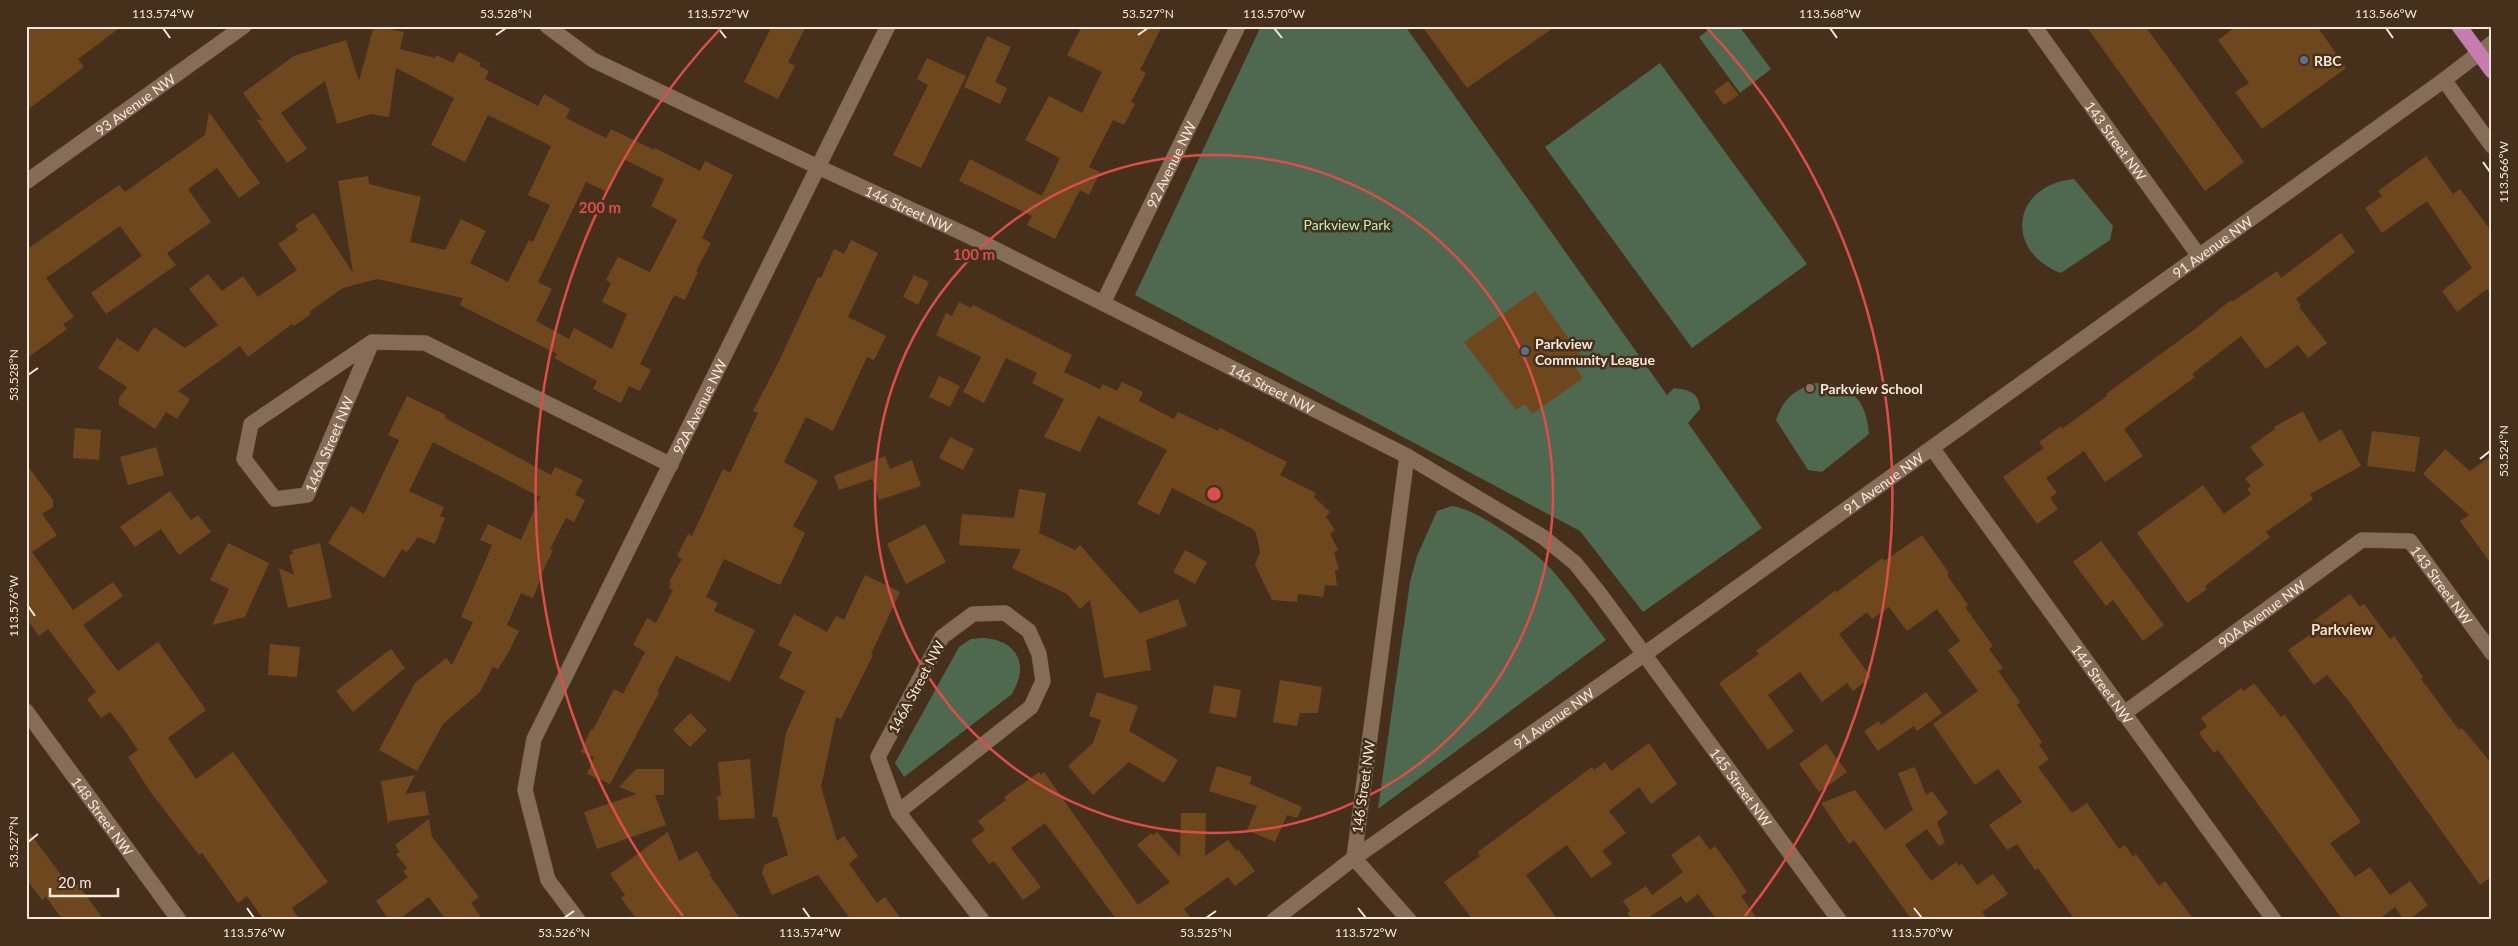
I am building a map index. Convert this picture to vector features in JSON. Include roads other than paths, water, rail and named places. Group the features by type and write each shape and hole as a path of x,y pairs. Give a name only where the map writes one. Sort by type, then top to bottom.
{"main road":[{"path":"2459,26 2492,71"}],"street":[{"name":"93 Avenue NW","path":"26,182 244,26"},
{"name":"146 Street NW","path":"547,26 593,60 968,236 1407,456 1543,537 1556,547 1575,563 1646,653"},
{"name":"92A Avenue NW","path":"578,920 548,880 525,790 534,739 888,26"},
{"name":"92 Avenue NW","path":"1103,303 1238,26"},
{"name":"143 Street NW","path":"2034,26 2199,256"},
{"name":"91 Avenue NW","path":"1274,920 1354,858 1646,653 2444,80 2492,43"},
{"path":"2444,80 2492,146"},
{"path":"372,342 425,343 671,465"},
{"name":"146A Street NW","path":"372,342 307,496 275,499 244,459 251,424 372,342"},
{"name":"144 Street NW","path":"1932,448 2274,920"},
{"name":"146 Street NW","path":"1354,858 1407,456"},
{"name":"90A Avenue NW","path":"2123,714 2362,540 2410,541"},
{"name":"143 Street NW","path":"2410,541 2492,653"},
{"name":"146A Street NW","path":"898,812 1031,707 1043,681 1039,654 1029,631 1005,613 973,614 942,636 878,757 898,812 982,920"},
{"name":"145 Street NW","path":"1646,653 1839,920"},
{"name":"148 Street NW","path":"26,711 179,920"},
{"path":"1354,858 1409,920"}],"place":[{"name":"RBC","path":"2304,60"},
{"name":"Parkview Community League","path":"1525,351"},
{"name":"Parkview School","path":"1810,388"}],"district":[{"name":"Parkview","path":"2342,629"}],"park label":[{"name":"Parkview Park","path":"1347,224"}]}
